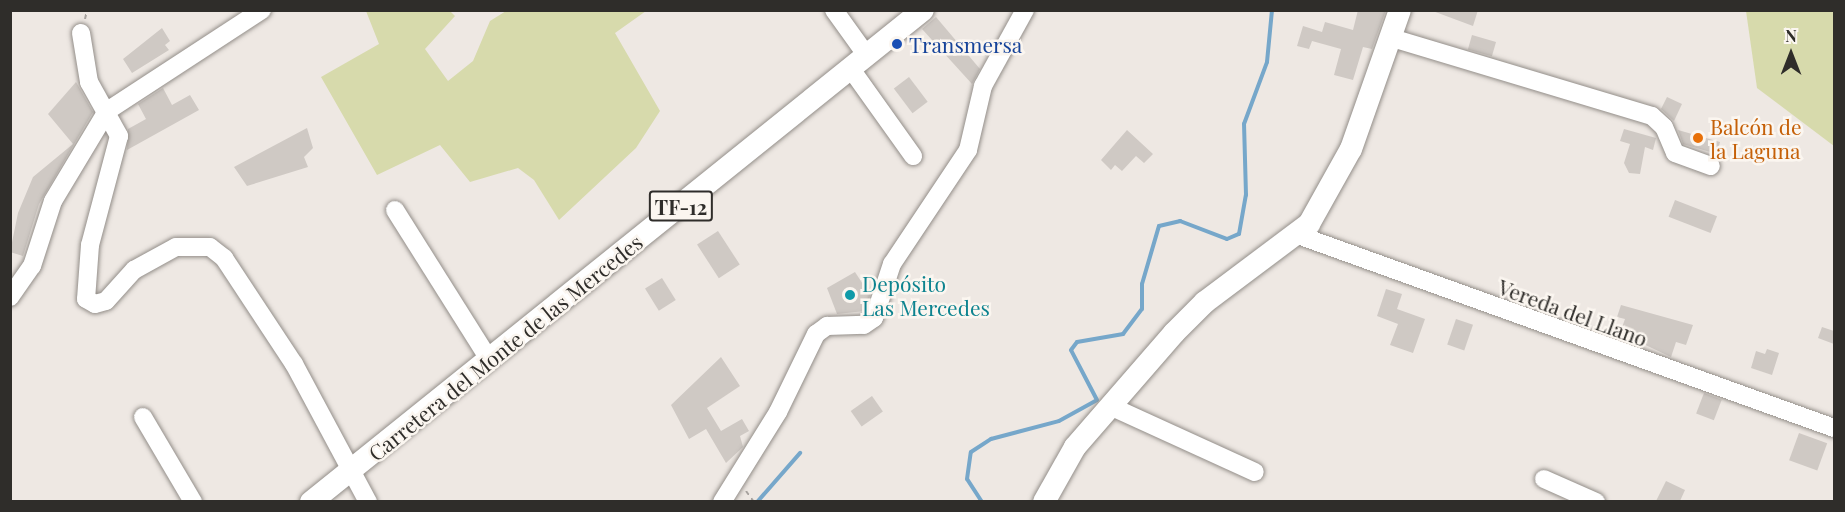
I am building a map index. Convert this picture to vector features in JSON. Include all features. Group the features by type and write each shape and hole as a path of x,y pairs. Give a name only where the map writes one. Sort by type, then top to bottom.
{"main road":[{"name":"Carretera del Monte de las Mercedes","path":"311,501 923,10"},
{"path":"1044,501 1075,447 1205,302 1299,235 1351,149 1400,10"}],"street":[{"path":"10,297 32,266 53,201 107,111 262,10"},
{"path":"834,10 859,62 914,156"},
{"path":"722,501 778,412 816,334 827,326 864,325 874,318 892,264 968,150 983,86 1025,10"},
{"path":"81,33 89,82 119,136 90,245 86,299 95,304 106,301 134,270 176,247 210,247 224,258 294,364 349,471 368,501"},
{"path":"1392,38 1652,116 1664,127 1675,153 1711,166"},
{"path":"395,210 489,359"},
{"name":"Vereda del Llano","path":"1299,235 1834,428"},
{"path":"1110,406 1255,472"},
{"path":"142,417 193,501"},
{"path":"1544,479 1596,501"}],"green space":[{"path":"366,11 450,11 455,16 425,49 448,81 473,61 490,21 506,11 646,11 615,33 660,111 636,148 559,220 534,180 518,168 470,182 440,145 377,175 321,77 379,44"},
{"path":"1746,11 1834,11 1834,146 1757,88"}],"building":[{"path":"1358,10 1386,10 1372,49 1363,47 1353,80 1334,75 1341,49 1312,41 1309,49 1297,46 1303,26 1322,32 1325,22 1353,30"},
{"path":"1430,10 1478,10 1473,26"},
{"path":"936,17 980,69 972,84 922,29"},
{"path":"162,28 170,41 165,45 169,50 132,73 123,59"},
{"path":"1472,35 1496,42 1492,56 1468,49"},
{"path":"909,77 928,102 912,113 894,88"},
{"path":"76,82 93,112 39,204 23,256 10,252 18,213 33,177 73,144 48,114"},
{"path":"163,88 172,105 190,95 199,110 127,150 128,129 146,119 138,104"},
{"path":"1667,97 1682,104 1674,121 1661,109"},
{"path":"307,128 313,148 304,157 308,167 247,186 234,167"},
{"path":"1624,129 1656,138 1653,150 1645,147 1640,174 1629,173 1624,163 1630,144 1620,141"},
{"path":"1127,130 1153,154 1144,163 1136,156 1122,171 1115,165 1111,170 1101,160"},
{"path":"1678,130 1720,142 1717,154 1683,144"},
{"path":"1675,200 1717,216 1711,233 1669,217"},
{"path":"718,231 740,265 719,278 697,245"},
{"name":"Depósito Las Mercedes","path":"855,272 870,295 865,311 837,314 827,288"},
{"path":"662,278 676,300 659,311 645,289"},
{"path":"1386,289 1402,294 1397,309 1425,319 1413,353 1390,345 1398,324 1377,316"},
{"path":"1621,305 1693,325 1686,345 1676,342 1671,357 1620,333 1625,319 1617,317"},
{"path":"1456,319 1473,325 1464,350 1447,345"},
{"path":"1822,327 1834,331 1834,344 1818,338"},
{"path":"1767,349 1779,353 1772,375 1751,368 1756,351 1765,354"},
{"path":"721,357 740,386 707,408 721,431 742,419 749,431 740,436 743,447 726,463 706,429 689,439 671,405"},
{"path":"1704,393 1722,400 1714,420 1696,414"},
{"path":"872,396 883,412 862,426 851,411"},
{"path":"1799,433 1827,443 1817,471 1789,460"},
{"path":"1666,481 1685,490 1680,501 1656,501"}],"waterway":[{"path":"982,502 967,479 971,452 991,439 1059,421 1097,400 1071,350 1077,342 1123,334 1142,309 1142,284 1159,226 1180,221 1227,239 1239,234 1246,195 1244,124 1267,62 1272,10"},
{"path":"758,501 800,453"}],"place":[{"name":"Transmersa","path":"897,44"},
{"name":"Balcón de la Laguna","path":"1698,138"},
{"name":"Depósito Las Mercedes","path":"850,295"}]}
